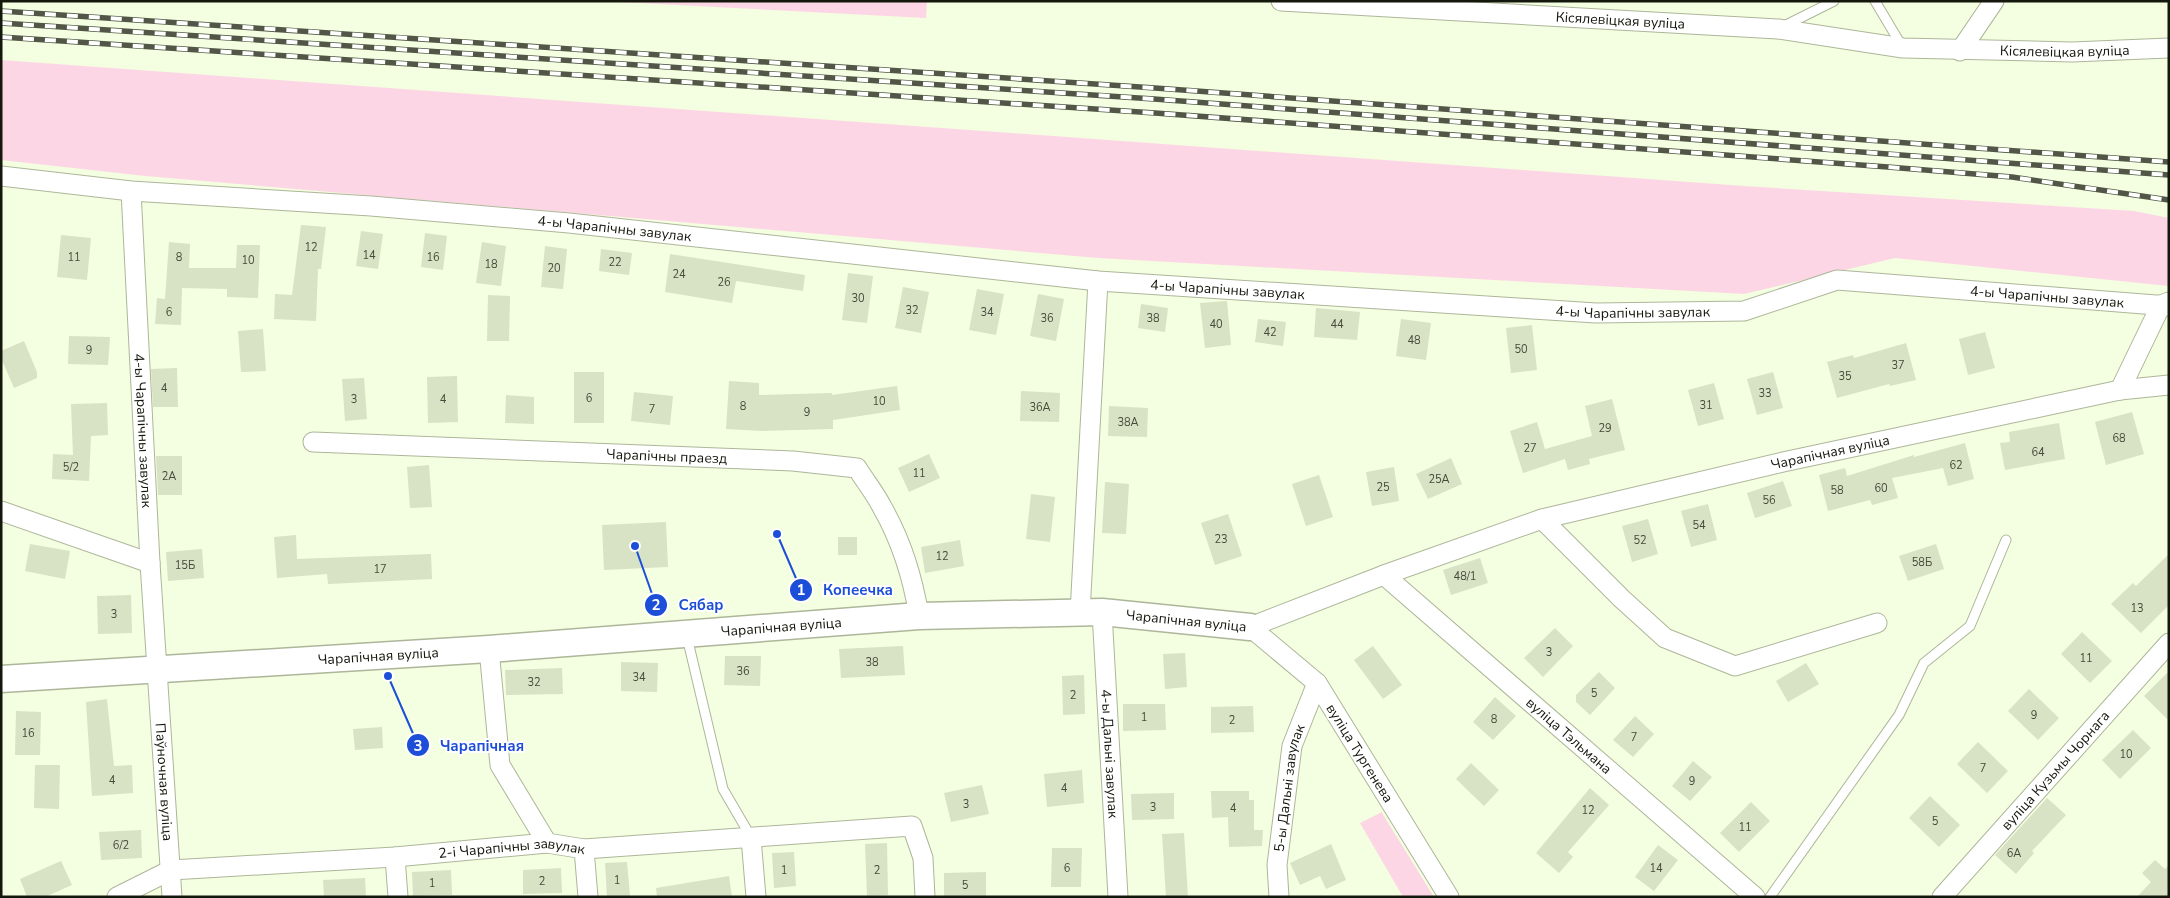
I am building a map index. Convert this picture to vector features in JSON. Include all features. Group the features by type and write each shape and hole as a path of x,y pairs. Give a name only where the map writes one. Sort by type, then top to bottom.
{"street":[{"name":"Кісялевіцкая вуліца","path":"1281,1 1778,29 1903,48 1960,51 2072,52 2169,48"},
{"path":"1960,51 1994,1"},
{"name":"4-ы Чарапічны завулак","path":"1,176 132,191 371,206 569,223 1098,281 1596,313 1744,311 1837,280 2166,304"},
{"name":"4-ы Чарапічны завулак","path":"132,191 156,669"},
{"path":"1091,612 1098,281"},
{"path":"2120,390 2166,304"},
{"name":"Чарапічная вуліца","path":"1,679 489,649 919,616 1091,612 1250,627 1384,575 1542,519 1783,462 2120,390 2169,385"},
{"name":"Чарапічны праезд","path":"313,442 793,461 857,468 883,508 901,550 914,584 919,616"},
{"path":"1,511 150,564"},
{"path":"1542,519 1622,599 1665,638 1735,666 1877,623"},
{"name":"вуліца Тэльмана","path":"1384,575 1755,897"},
{"name":"4-ы Дальні завулак","path":"1091,612 1118,897"},
{"name":"вуліца Тургенева","path":"1250,627 1317,683 1449,897"},
{"name":"вуліца Кузьмы Чорнага","path":"1942,897 2169,643"},
{"path":"489,649 500,765 547,843"},
{"name":"Паўночная вуліца","path":"156,669 172,897"},
{"name":"5-ы Дальні завулак","path":"1279,897 1277,864 1292,746 1317,683"},
{"name":"2-і Чарапічны завулак","path":"117,897 171,870 395,856 547,843 584,849 912,826 923,858 925,897"},
{"path":"751,838 756,897"},
{"path":"584,849 588,897"},
{"path":"395,856 398,897"}],"lane":[{"path":"1778,29 1834,1"},
{"path":"1875,1 1903,48"},
{"path":"1770,897 1899,715 1924,663 1970,626 2006,540"},
{"path":"686,634 723,790 751,838"}],"shaded area":[{"path":"600,1 927,1 926,18"},
{"path":"1,60 1744,186 2134,211 2169,218 2169,286 1895,258 1744,294 1098,258 145,176 1,160"},
{"path":"1382,812 1434,897 1403,897 1360,823"}],"building":[{"path":"301,225 326,227 321,269 318,269 316,321 274,319 275,294 292,295"},
{"path":"361,231 383,234 378,269 356,266"},
{"path":"425,233 447,236 443,270 421,267"},
{"path":"61,235 91,238 87,280 57,277"},
{"path":"169,242 190,244 189,268 236,268 237,245 260,245 258,298 227,297 227,289 182,288 181,325 155,324 157,298 165,299"},
{"path":"482,242 506,246 501,286 476,283"},
{"path":"545,246 567,249 563,289 541,287"},
{"path":"601,249 632,253 629,275 599,271"},
{"path":"670,254 805,275 803,291 736,281 732,303 665,292"},
{"path":"848,273 873,276 867,323 842,320"},
{"path":"903,287 929,292 921,333 895,328"},
{"path":"977,289 1004,294 996,335 969,330"},
{"path":"1038,294 1064,299 1056,341 1030,336"},
{"path":"488,295 510,296 509,341 487,341"},
{"path":"1227,301 1231,345 1205,348 1200,303"},
{"path":"1141,304 1168,308 1165,332 1138,328"},
{"path":"1316,308 1360,312 1357,340 1314,337"},
{"path":"1258,319 1286,322 1283,346 1255,342"},
{"path":"1401,319 1431,323 1426,360 1396,356"},
{"path":"1532,325 1537,370 1511,373 1506,328"},
{"path":"263,329 266,371 241,372 238,331"},
{"path":"1985,332 1995,368 1968,375 1959,339"},
{"path":"69,336 110,337 108,365 68,364"},
{"path":"24,341 37,372 37,378 14,388 1,358 1,351"},
{"path":"1906,343 1916,380 1890,386 1889,384 1837,398 1827,362 1853,355 1854,358"},
{"path":"177,368 178,407 153,407 151,369"},
{"path":"574,372 604,372 604,423 574,423"},
{"path":"1773,372 1783,408 1757,415 1747,379"},
{"path":"457,376 458,422 428,423 427,377"},
{"path":"364,378 367,419 345,421 342,379"},
{"path":"729,381 759,383 759,395 832,393 832,395 897,386 900,410 833,420 833,429 762,431 726,429"},
{"path":"1714,383 1724,419 1698,426 1688,390"},
{"path":"1021,391 1060,393 1059,422 1020,421"},
{"path":"634,392 673,396 670,425 631,421"},
{"path":"506,395 534,397 534,424 505,423"},
{"path":"1612,399 1625,450 1589,459 1590,464 1568,470 1565,459 1523,473 1510,431 1537,422 1545,449 1592,436 1585,406"},
{"path":"107,403 108,435 91,436 89,481 52,479 53,454 73,455 71,404"},
{"path":"1109,406 1148,408 1147,437 1108,436"},
{"path":"2132,412 2144,454 2106,465 2095,422"},
{"path":"2059,423 2065,459 2005,470 2000,443 2010,442 2009,432"},
{"path":"1965,443 1974,479 1948,486 1943,468 1892,478 1898,498 1872,505 1870,500 1828,511 1819,475 1845,468 1847,476 1914,455 1914,457"},
{"path":"929,454 940,478 909,492 898,468"},
{"path":"156,456 182,456 182,495 158,495"},
{"path":"1451,458 1462,484 1428,499 1416,474"},
{"path":"429,465 432,507 410,508 407,467"},
{"path":"1394,467 1399,501 1372,506 1366,472"},
{"path":"1319,475 1333,517 1306,526 1292,484"},
{"path":"1783,481 1792,506 1755,518 1747,493"},
{"path":"1105,482 1129,484 1126,534 1102,533"},
{"path":"1031,494 1055,497 1050,542 1026,539"},
{"path":"1708,504 1717,540 1691,547 1681,511"},
{"path":"1228,514 1242,556 1215,565 1201,523"},
{"path":"1648,519 1658,554 1632,562 1622,526"},
{"path":"666,522 668,567 604,570 602,525"},
{"path":"296,535 297,559 431,554 432,579 328,584 327,574 277,578 274,537"},
{"path":"838,537 857,537 857,555 838,555"},
{"path":"960,540 964,566 925,573 921,547"},
{"path":"30,544 70,551 65,579 25,571"},
{"path":"1936,544 1944,569 1908,581 1899,556"},
{"path":"202,549 204,578 168,581 166,552"},
{"path":"2169,554 2169,605 2141,633 2111,604 2133,583 2136,586"},
{"path":"1480,558 1488,583 1451,595 1443,570"},
{"path":"131,595 132,633 98,634 97,596"},
{"path":"1555,628 1573,646 1543,677 1524,658"},
{"path":"2082,632 2112,661 2090,683 2061,654"},
{"path":"903,646 905,675 841,678 839,649"},
{"path":"1373,646 1402,685 1383,699 1354,660"},
{"path":"1185,653 1187,687 1165,689 1163,654"},
{"path":"725,656 761,656 760,686 724,685"},
{"path":"621,662 658,663 657,692 621,691"},
{"path":"1806,663 1819,684 1788,702 1776,681"},
{"path":"562,668 563,694 506,695 505,670"},
{"path":"2169,671 2169,721 2144,696"},
{"path":"1599,672 1615,688 1590,715 1576,702 1576,695"},
{"path":"1084,675 1085,714 1063,715 1062,676"},
{"path":"2029,689 2059,718 2038,740 2008,711"},
{"path":"1495,697 1516,716 1493,740 1473,722"},
{"path":"107,699 114,766 132,765 133,793 92,796 86,702"},
{"path":"1123,704 1165,704 1166,730 1123,731"},
{"path":"1253,706 1254,732 1211,733 1211,707"},
{"path":"16,711 41,712 40,755 15,755"},
{"path":"1635,716 1654,734 1633,757 1613,740"},
{"path":"382,727 383,748 355,750 353,729"},
{"path":"2133,730 2151,748 2120,779 2102,760"},
{"path":"1978,742 2008,771 1987,793 1957,764"},
{"path":"1693,761 1712,777 1690,801 1672,786"},
{"path":"1471,763 1499,790 1484,806 1456,779"},
{"path":"35,765 60,765 59,809 34,808"},
{"path":"1082,770 1084,803 1047,807 1044,774"},
{"path":"982,785 989,814 951,822 944,793"},
{"path":"1590,788 1609,805 1568,852 1573,857 1559,873 1536,853"},
{"path":"1211,791 1249,791 1249,800 1254,800 1254,830 1263,830 1262,846 1229,847 1228,817 1212,818"},
{"path":"1174,793 1174,819 1132,820 1131,794"},
{"path":"1930,796 1960,825 1939,847 1909,818"},
{"path":"2047,798 2066,815 2032,851 2034,853 2016,874 1995,855"},
{"path":"1751,802 1770,821 1739,852 1720,833"},
{"path":"141,830 142,858 101,860 99,832"},
{"path":"1184,833 1188,897 1166,897 1162,834"},
{"path":"887,843 888,895 867,896 865,844"},
{"path":"1331,844 1346,880 1326,889 1320,876 1300,885 1290,863"},
{"path":"1658,845 1678,860 1654,891 1635,877"},
{"path":"1052,848 1082,848 1081,887 1051,887"},
{"path":"794,852 796,886 774,888 772,853"},
{"path":"2155,860 2165,869 2169,865 2169,897 2137,897 2151,882 2142,873"},
{"path":"61,861 72,885 45,897 27,897 20,879"},
{"path":"627,862 630,896 607,897 605,863"},
{"path":"561,868 562,893 523,894 523,870"},
{"path":"451,870 452,895 413,896 412,872"},
{"path":"986,872 986,897 944,897 944,873"},
{"path":"729,876 732,897 657,897 656,888"},
{"path":"365,878 366,897 324,897 323,880"}],"railway":[{"path":"1,11 1155,88 2169,162"},
{"path":"1,23 1154,99 2169,175"},
{"path":"1,37 1155,113 1888,167 2012,177 2169,200"}],"place":[{"name":"Копеечка","path":"777,534"},
{"name":"Сябар","path":"635,546"},
{"name":"Чарапічная","path":"388,676"}]}
